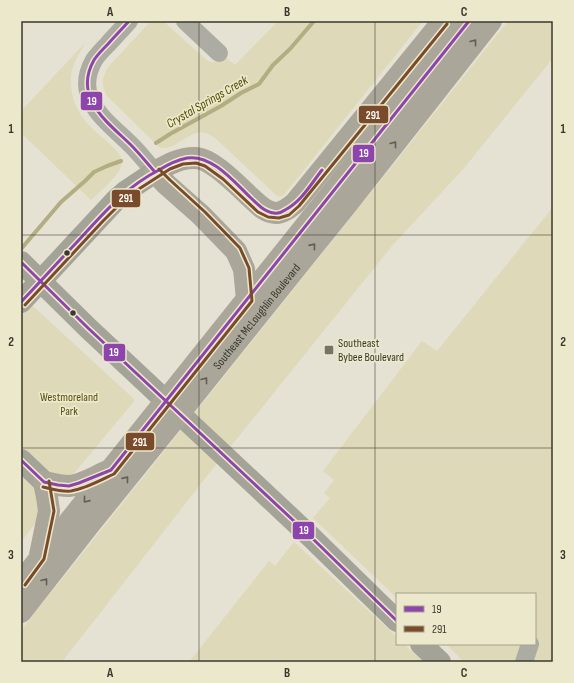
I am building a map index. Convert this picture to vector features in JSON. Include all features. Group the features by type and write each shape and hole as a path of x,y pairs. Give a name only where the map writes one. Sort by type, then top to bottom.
{"highway":[{"path":"247,299 244,269 236,251 201,215 166,184 155,172 168,164 182,159 196,158 206,161 226,175 261,208 278,214 286,210 295,203 443,21"},
{"name":"Southeast McLoughlin Boulevard","path":"21,582 469,21"},
{"name":"Southeast McLoughlin Boulevard","path":"21,612 491,21"},
{"path":"39,558 48,511 44,482 69,486 79,484 111,470"}],"main road":[{"path":"21,302 115,201 125,192 155,172"},
{"path":"21,262 82,323 311,537 396,620"},
{"path":"21,460 44,482"},
{"path":"422,645 440,662"}],"street":[{"path":"129,21 95,58 88,75 88,94 92,103 100,114 136,150 155,172"},
{"path":"185,21 219,53"},
{"path":"524,662 530,645"}],"green space":[{"path":"151,21 163,21 208,61 215,62 224,56 235,65 278,21 423,21 284,195 280,197 276,195 215,138 206,133 200,132 194,134 170,147 159,147 105,93 103,82 104,75 108,67"},
{"path":"508,21 553,21 553,58 465,167 392,246 207,476 62,662 21,662 21,630"},
{"path":"85,43 72,70 71,86 73,97 82,117 89,126 120,155 121,161 121,166 117,174 91,200 21,133 21,111"},
{"path":"553,207 553,662 464,662 447,645 536,645 536,593 396,593 396,597 313,518 330,498 324,493 334,480 323,471 422,341 437,351"},
{"name":"Westmoreland Park","path":"21,295 135,400 71,477 21,542"},
{"path":"294,542 396,636 396,645 405,645 423,662 189,662 269,561 275,566"}],"waterway":[{"name":"Crystal Springs Creek","path":"156,143 259,84 273,65 290,49 314,21"},
{"name":"Crystal Springs Creek","path":"21,249 61,202 94,172 121,161"}],"transit line":[{"name":"19","path":"129,21 94,60 89,73 87,86 95,107 155,172"},
{"name":"19","path":"21,460 44,482 58,485 69,486 111,470 469,21"},
{"name":"291","path":"25,305 128,196 170,169 183,164 196,163 205,166 223,179 258,212 268,217 279,218 289,215 299,206 447,24"},
{"name":"19","path":"21,302 115,202 146,177 165,166 187,158 205,160 222,171 262,208 275,213 291,207 322,170"},
{"name":"291","path":"43,487 60,491 71,491 87,486 114,474 252,301 249,268 240,248 205,212 159,169"},
{"name":"19","path":"21,262 88,328 311,537 396,620"},
{"name":"291","path":"25,585 44,559 54,511 49,481"}],"place":[{"name":"Southeast Bybee Boulevard","path":"329,350"}]}
